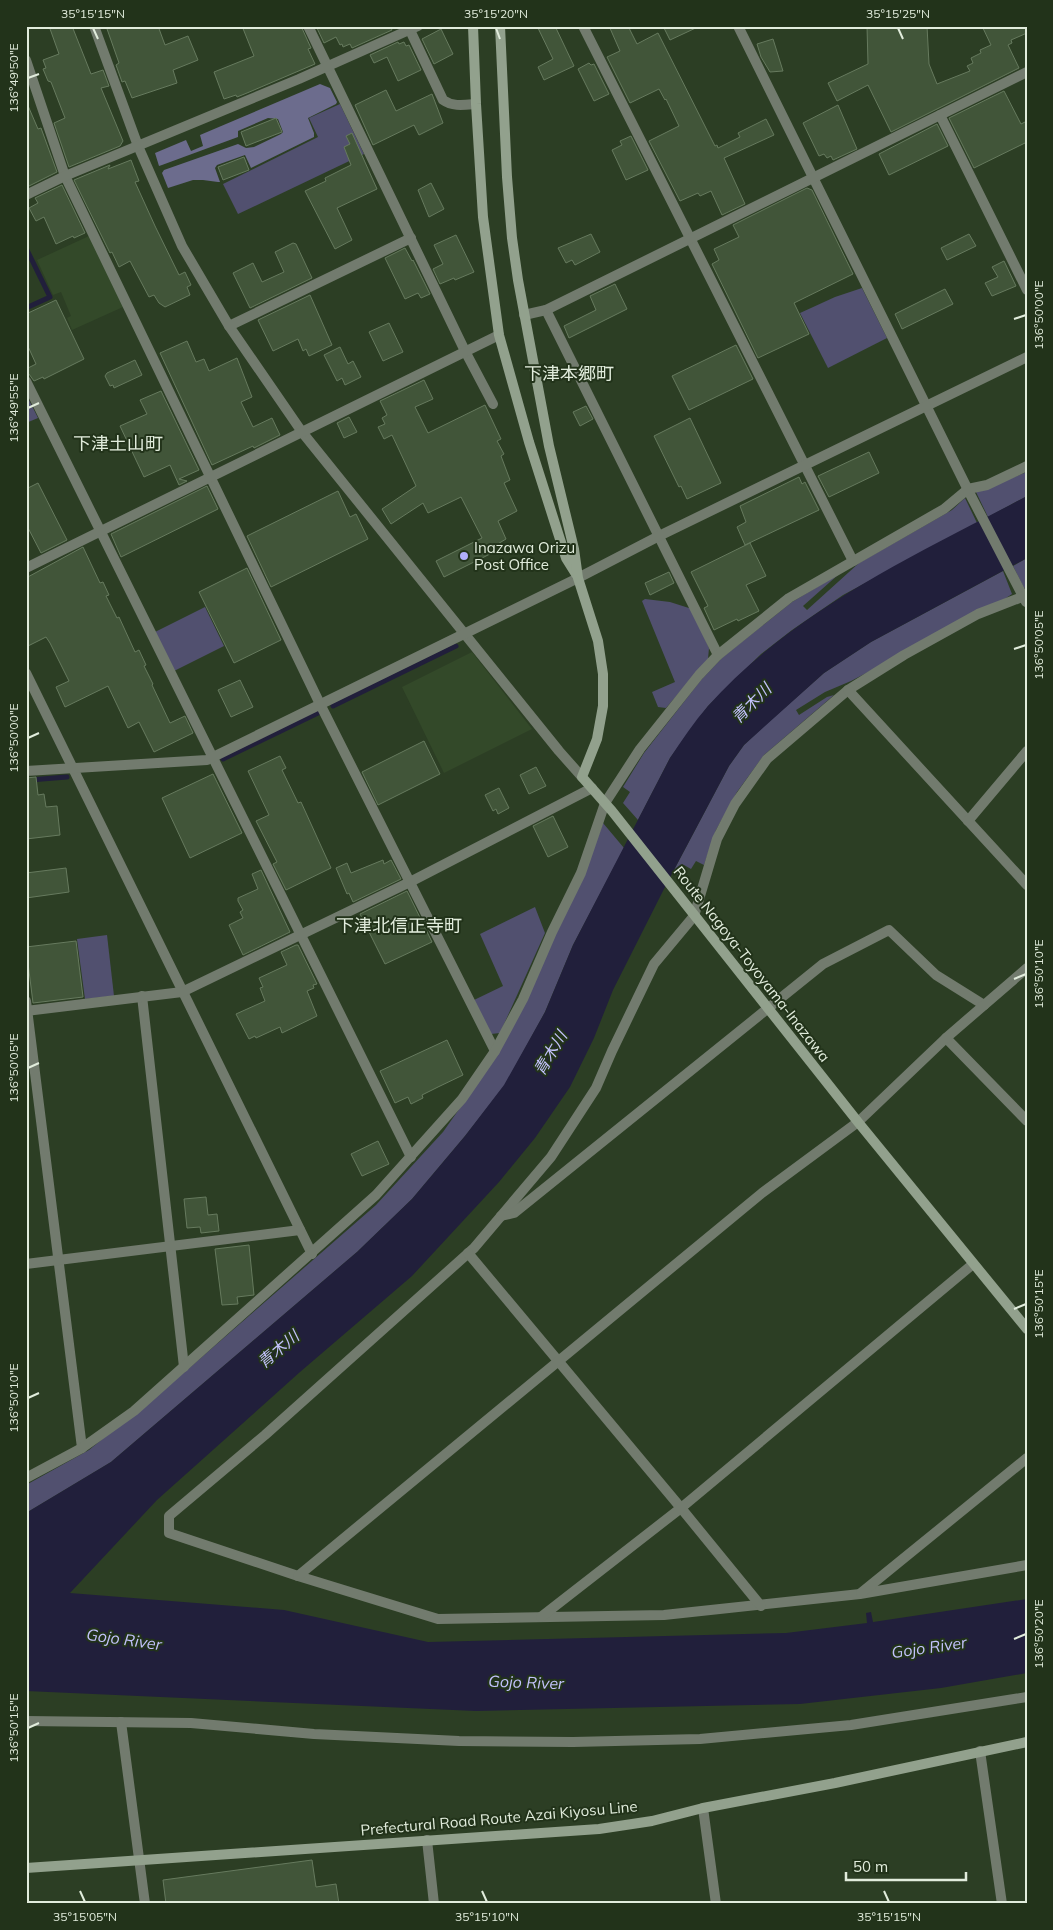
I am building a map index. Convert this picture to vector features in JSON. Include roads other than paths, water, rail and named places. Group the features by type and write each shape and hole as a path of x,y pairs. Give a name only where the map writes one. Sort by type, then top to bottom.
{"main road":[{"path":"473,26 483,216 499,335 529,442 566,558 578,578"},
{"path":"500,26 509,203 512,238 524,315 549,446 574,549 578,578 598,641 603,674 603,706 596,739 582,777"},
{"name":"Route Nagoya-Toyoyama-Inazawa","path":"582,777 608,807 858,1122 1027,1329"},
{"name":"Prefectural Road Route Azai Kiyosu Line","path":"26,1868 599,1829 652,1821 703,1808 835,1783 1027,1742"}],"street":[{"path":"94,26 138,146 182,246 229,326 302,432 558,751 582,777"},
{"path":"308,26 465,351 493,404"},
{"path":"583,26 853,561"},
{"path":"738,26 969,492 1024,597 978,614 904,655 848,690 767,759 735,804 717,839 694,916 654,964 591,1096 551,1157 468,1253 265,1435 169,1516 169,1533 298,1576 438,1619 664,1615 860,1594 1027,1565"},
{"path":"26,194 328,66 412,27 443,100 455,105 476,104"},
{"path":"26,60 65,176 320,704 495,1051"},
{"path":"524,315 546,310 1027,72"},
{"path":"940,115 1027,290"},
{"path":"229,326 411,238"},
{"path":"546,310 718,655"},
{"path":"26,568 499,335"},
{"path":"26,772 207,760 578,578 659,536 1027,357"},
{"path":"26,382 412,1157"},
{"path":"26,1478 82,1448 134,1411 376,1195 462,1099 495,1051 522,999 581,873 608,807 640,749 699,675 718,655 789,598 944,509 969,492 1027,466"},
{"path":"26,673 312,1254"},
{"path":"848,690 1027,885"},
{"path":"968,821 1027,751"},
{"path":"82,1448 27,1007 182,992 410,882 592,788"},
{"path":"500,1216 514,1213 823,964 888,930 936,975 984,1005"},
{"path":"298,1576 762,1193 858,1122 946,1038 1027,968"},
{"path":"142,996 184,1367"},
{"path":"946,1038 1027,1121"},
{"path":"26,1264 300,1230"},
{"path":"468,1253 682,1508 761,1606"},
{"path":"541,1618 682,1508 973,1264"},
{"path":"860,1594 1027,1458"},
{"path":"26,1721 191,1723 314,1734 459,1741 573,1742 700,1739 851,1725 1027,1697"},
{"path":"121,1722 145,1904"},
{"path":"980,1751 1002,1904"},
{"path":"703,1808 716,1904"},
{"path":"427,1840 434,1904"}],"water":[{"path":"1027,496 1027,558 871,642 824,673 744,745 729,766 666,885 613,990 594,1038 570,1087 535,1138 499,1182 412,1276 300,1372 157,1500 70,1593 284,1610 428,1642 786,1633 867,1623 866,1613 871,1612 873,1622 1027,1599 1027,1673 941,1688 800,1704 476,1711 26,1691 26,1513 111,1462 357,1252 412,1199 465,1136 504,1085 545,1012 573,945 670,758 708,706 742,672 817,613 899,563"}],"waterway":[{"path":"26,248 50,297 26,308"},
{"path":"333,706 456,646"},
{"path":"223,759 318,713"},
{"path":"30,780 67,777"}],"place":[{"name":"Inazawa Orizu Post Office","path":"464,556"}],"district":[{"name":"下津本郷町","path":"569,373"},
{"name":"下津土山町","path":"118,443"},
{"name":"下津北信正寺町","path":"399,925"}],"water label":[{"name":"青木川","path":"751,703"},
{"name":"青木川","path":"550,1053"},
{"name":"青木川","path":"278,1349"},
{"name":"Gojo River","path":"124,1639"},
{"name":"Gojo River","path":"929,1647"},
{"name":"Gojo River","path":"526,1682"}]}
